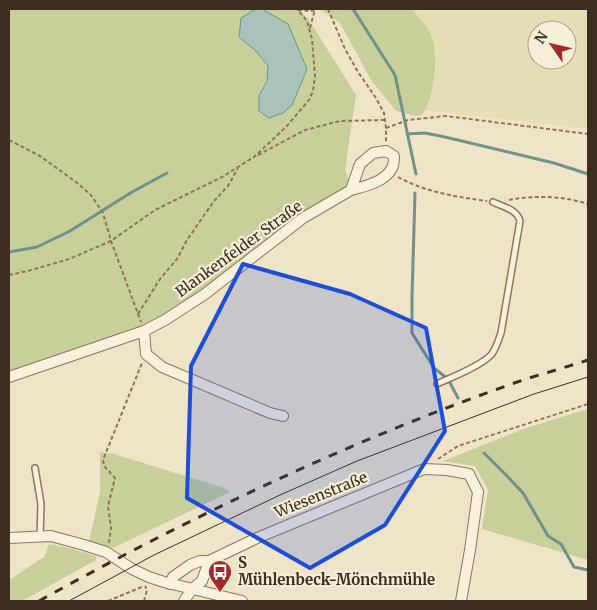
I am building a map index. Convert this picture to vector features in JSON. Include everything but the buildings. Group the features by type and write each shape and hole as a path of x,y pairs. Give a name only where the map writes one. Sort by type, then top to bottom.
{"street":[{"path":"351,190 360,164 373,153 386,151 394,156 390,172"},
{"name":"Blankenfelder Straße","path":"9,377 144,331 165,320 205,294 303,218 351,190 373,183 390,172"},
{"path":"144,331 146,354 162,367 270,414 283,416"},
{"name":"Wiesenstraße","path":"170,584 173,577 190,565 200,561 209,561 257,538 424,469 446,470 468,474 478,492 461,601"},
{"path":"9,538 51,536 106,552 132,569 149,577 170,584 242,601"},
{"path":"184,601 192,588 202,581 209,561"}],"lane":[{"path":"437,384 483,361 491,355 497,346 501,333 520,221 516,212 494,202"},
{"path":"35,468 41,504 40,537"}],"path":[{"path":"254,157 286,127 309,100 313,90 315,61 310,28 297,9"},
{"path":"297,9 312,11 316,9"},
{"path":"310,28 316,9"},
{"path":"328,9 345,49 384,113 386,151"},
{"path":"386,128 408,120 446,116 588,134"},
{"path":"9,275 69,259 111,241 155,210 222,177 254,157 305,130 340,121 384,120"},
{"path":"9,140 40,156 86,190 102,213 144,331"},
{"path":"138,314 163,274 177,259 187,240 214,201 228,186 238,168"},
{"path":"390,172 408,182 434,191 462,197 494,202 524,197 550,198 588,204"},
{"path":"106,552 111,528 108,506 115,478 104,466 103,460 146,354"},
{"path":"437,460 458,446 588,404"},
{"path":"108,601 145,586 147,590 144,601"}],"highlighted area":[{"path":"243,264 350,294 426,328 445,431 385,525 310,568 187,498 191,366"}],"shaded area":[{"path":"412,9 588,9 588,129 425,110 432,88 435,52 425,26"}],"green space":[{"path":"9,9 256,9 241,18 239,37 256,51 268,66 267,81 259,96 259,111 288,24 262,9 298,9 309,20 356,95 345,170 352,189 164,318 9,377"},
{"path":"320,9 412,9 431,34 435,56 434,78 430,99 422,115 415,116 396,111 371,80 340,23"},
{"path":"588,409 588,560 482,529 488,490 475,466 443,461 523,429"},
{"path":"100,452 114,454 224,488 230,492 113,548 89,542 100,492"},
{"path":"49,544 96,556 96,560 22,601 9,601 9,580 44,557"}],"water":[{"path":"256,9 262,9 288,24 307,69 292,105 283,113 269,118 259,111 259,96 267,81 268,66 256,51 239,37 241,18"}],"waterway":[{"path":"353,9 395,75 416,174"},
{"path":"407,134 425,133 445,137 554,163 588,174"},
{"path":"9,252 37,247 70,231 132,192 167,173"},
{"path":"415,193 412,333 434,368 448,379 458,398"},
{"path":"484,453 523,493 548,536 561,544 574,567 588,570"}],"tram line":[{"path":"69,601 154,555 280,495 357,461 534,394 588,377"}],"railway":[{"path":"39,601 157,538 276,480 337,453 399,427 523,380 588,360"}],"place":[{"name":"S Mühlenbeck-Mönchmühle","path":"220,593"}]}
